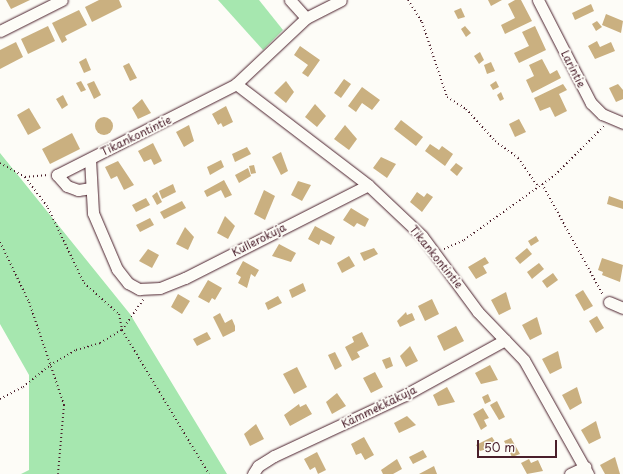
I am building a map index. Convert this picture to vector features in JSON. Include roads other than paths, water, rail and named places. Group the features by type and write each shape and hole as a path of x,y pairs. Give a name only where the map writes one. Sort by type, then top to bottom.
{"street":[{"path":"0,31 62,0"},
{"path":"290,0 306,18"},
{"name":"Tikankontintie","path":"91,188 78,190 67,186 57,174 90,159 236,84 306,18 341,0"},
{"name":"Larintie","path":"538,0 586,95 597,110 609,118 623,122"},
{"name":"Tikankontintie","path":"236,84 368,185 436,253 478,312 524,360 586,470"},
{"path":"90,159 91,188"},
{"name":"Kullerokuja","path":"91,188 92,213 117,269 131,286 148,290 185,278 368,185"},
{"path":"609,302 623,308"},
{"name":"Kämmekkäkuja","path":"253,473 274,456 433,381 504,340"},
{"path":"570,474 586,470"}]}
